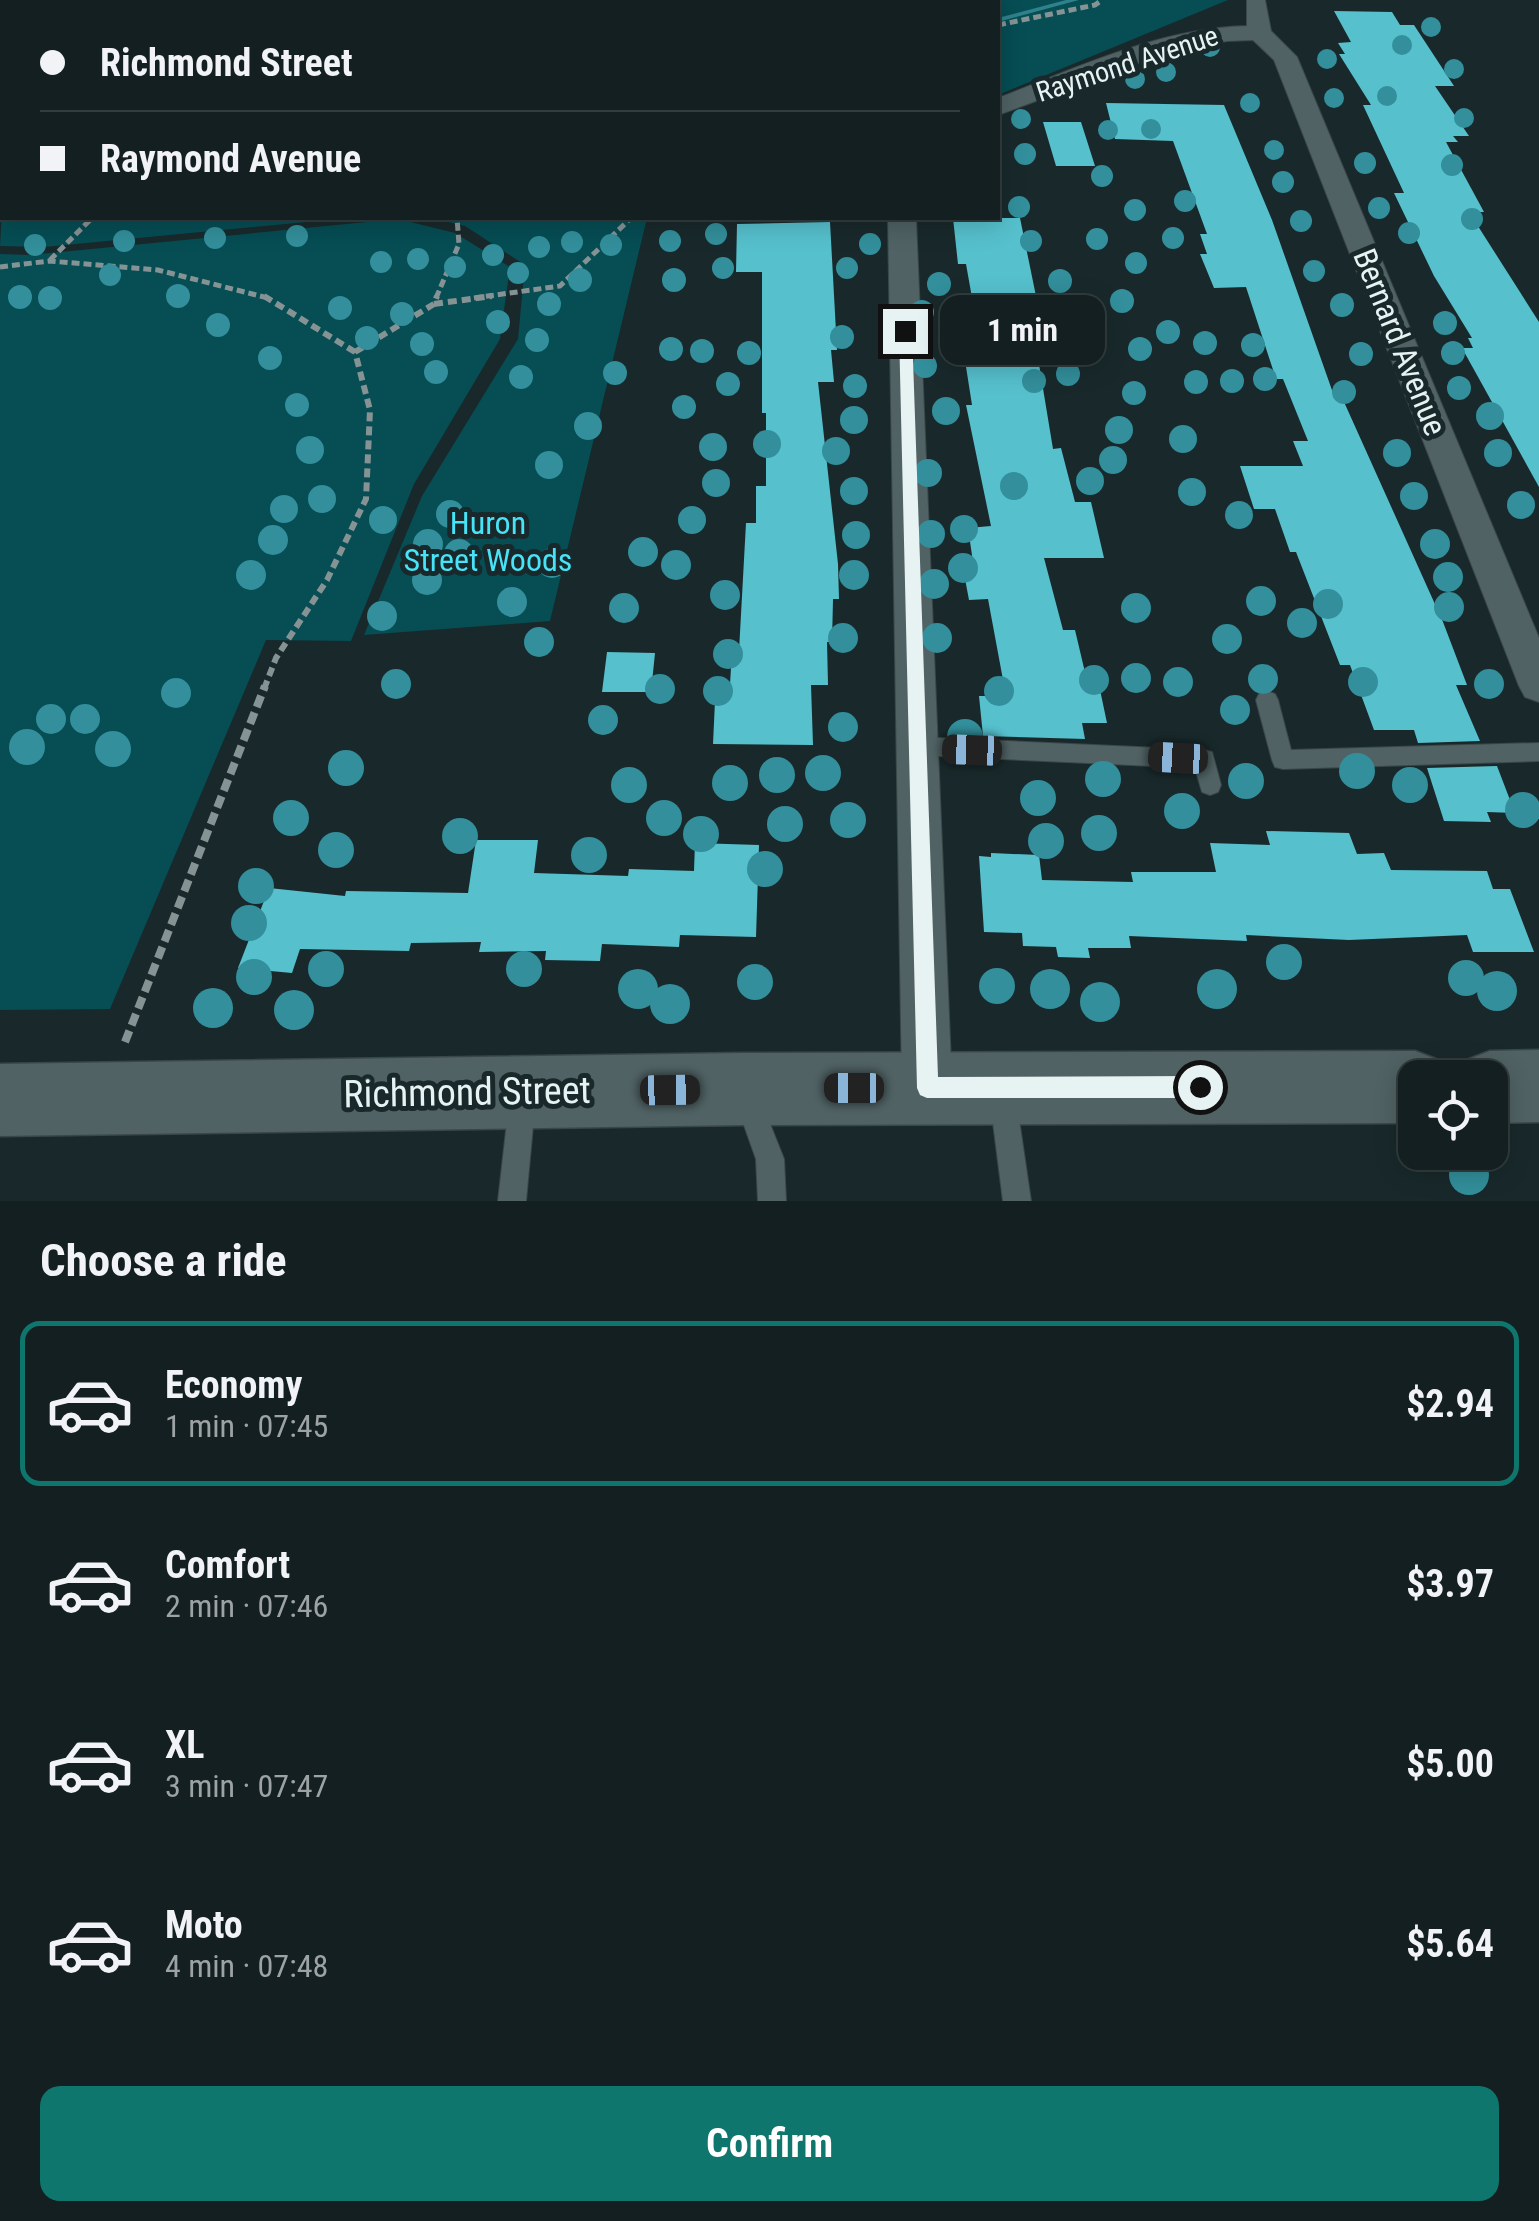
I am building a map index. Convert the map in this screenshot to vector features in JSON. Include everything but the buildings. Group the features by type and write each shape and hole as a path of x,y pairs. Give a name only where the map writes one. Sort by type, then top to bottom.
{"main road":[{"path":"1508,1086 1539,1086"},
{"name":"Richmond Street","path":"0,1100 744,1089 1398,1087"}],"street":[{"name":"Raymond Avenue","path":"1000,107 1185,40 1258,18"},
{"name":"Bernard Avenue","path":"1258,18 1285,57 1539,686"},
{"path":"902,220 927,1088"}],"lane":[{"path":"1268,700 1283,760 1539,752"},
{"path":"917,746 1204,759 1210,785"},
{"path":"1000,1087 1016,1201"},
{"path":"744,1089 770,1159 772,1201"},
{"path":"512,1201 523,1092"}],"path":[{"path":"1000,25 1095,5 1102,0"},
{"path":"50,261 90,220"},
{"path":"434,304 458,244 457,220"},
{"path":"355,352 434,304 560,286 629,220"},
{"path":"0,268 50,261 158,270 263,295 355,352 370,410 366,499 327,580 276,658 132,1020 110,1096"}],"green space":[{"path":"1000,0 1228,0 1000,94"},
{"path":"2,220 328,220 44,247 0,246"},
{"path":"402,220 455,233 510,267 500,339 414,484 351,641 266,640 110,1009 0,1010 0,254 30,255"},
{"name":"Huron Street Woods","path":"440,220 647,220 550,621 364,635 422,496 518,339 525,265 465,226"}],"waterway":[{"path":"1000,19 1075,0"}],"route":[{"path":"905,331 927,1088 1200,1087"}]}
